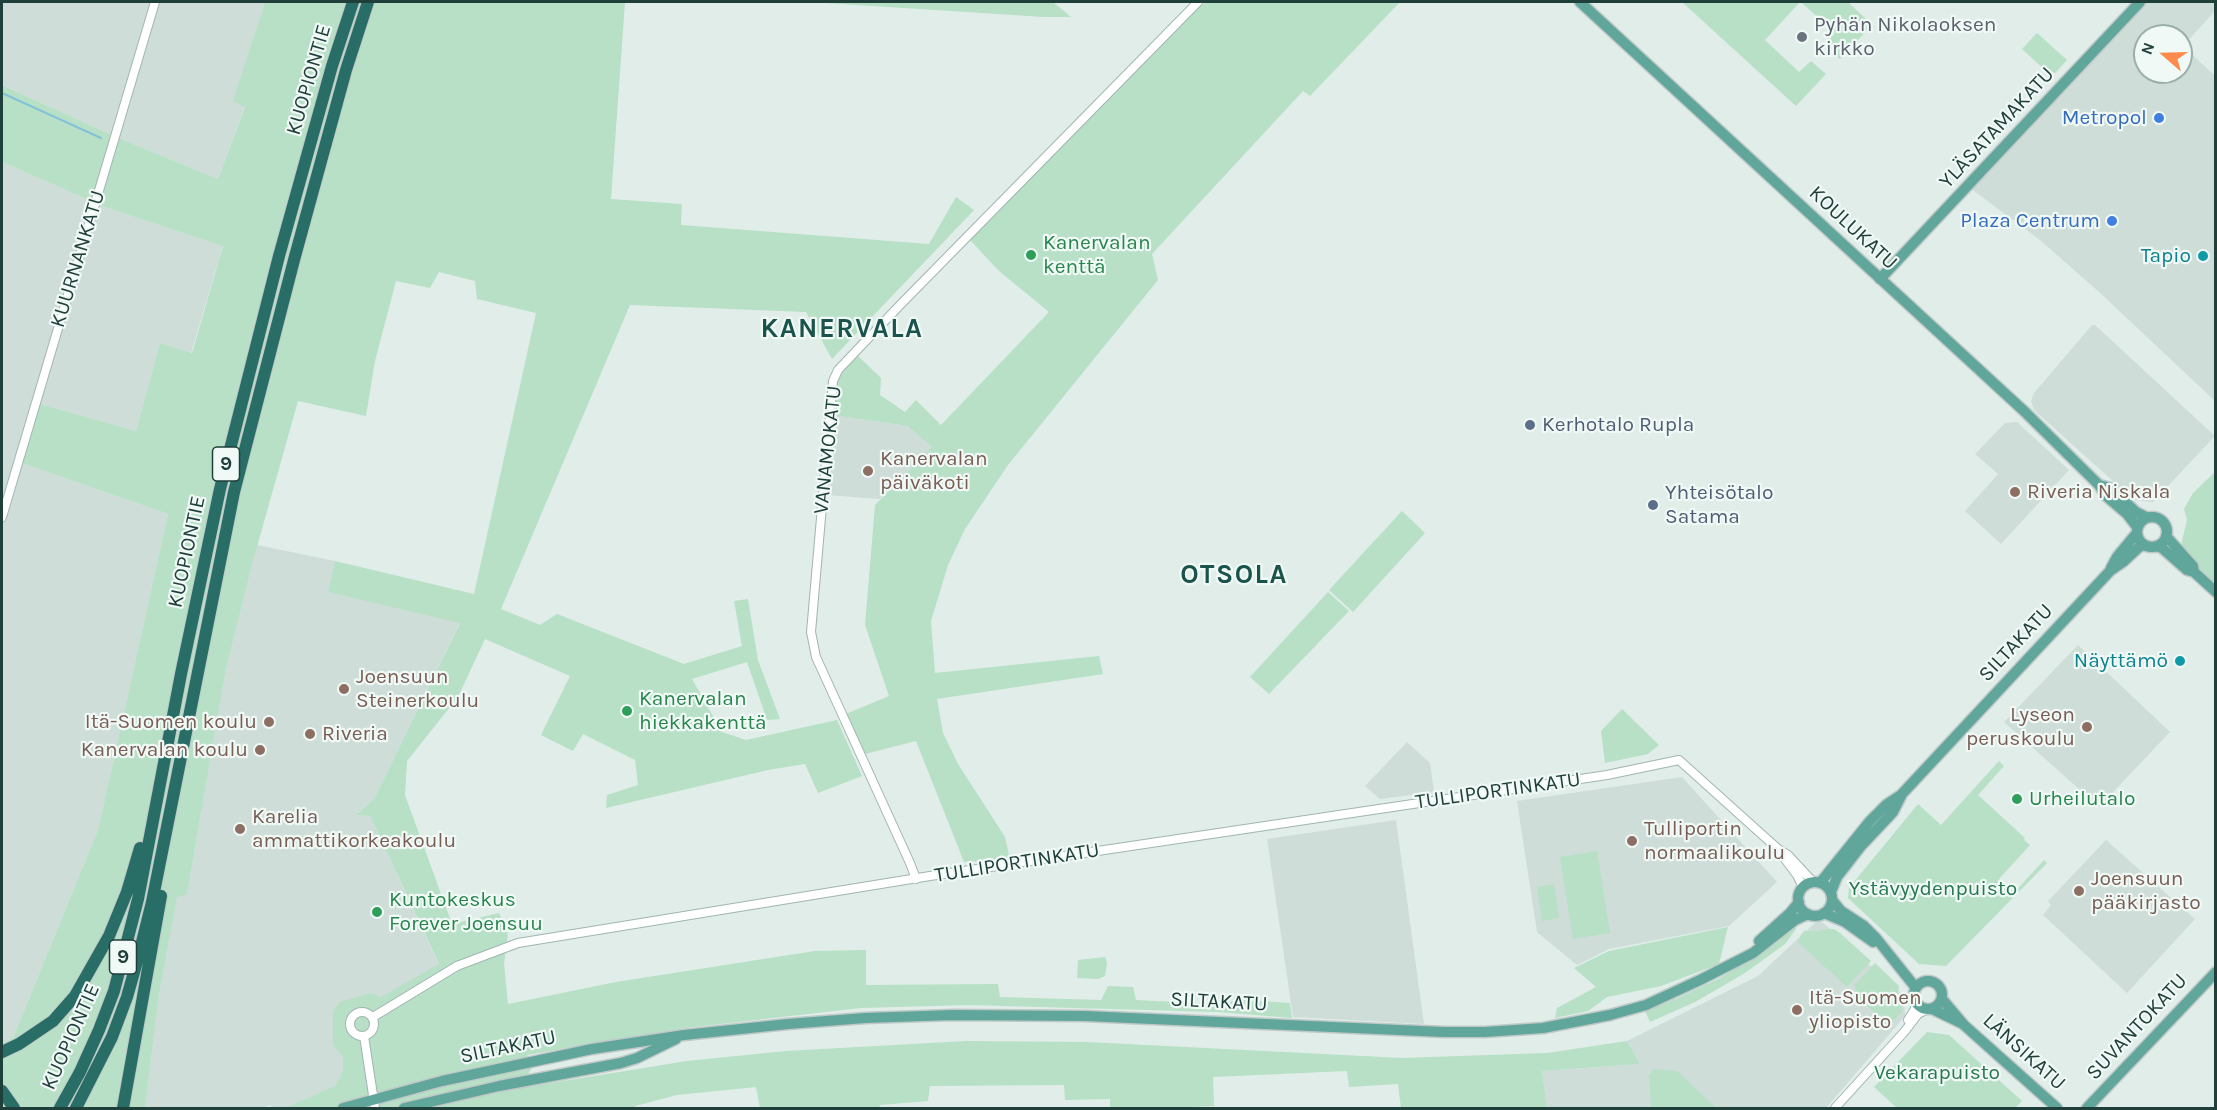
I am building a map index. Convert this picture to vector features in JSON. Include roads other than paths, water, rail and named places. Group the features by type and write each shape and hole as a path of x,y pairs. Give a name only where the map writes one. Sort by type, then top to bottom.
{"highway":[{"name":"KUOPIONTIE","path":"60,1108 80,1072 114,991 138,899 181,674 220,489 279,256 353,2"},
{"name":"KUOPIONTIE","path":"76,1108 112,1037 127,997 152,902 231,503 294,260 343,81 368,2"},
{"path":"2,1052 19,1044 52,1022 75,996 109,936 138,858 148,811 158,797"},
{"path":"123,1108 165,873 161,853"},
{"path":"2,1091 14,1108"}],"main road":[{"name":"KOULUKATU","path":"1580,2 2031,418 2099,484 2105,495 2127,514 2137,530"},
{"name":"YLÄSATAMAKATU","path":"1880,279 2140,2"},
{"name":"KOULUKATU","path":"2099,484 2111,488 2146,518"},
{"path":"2194,572 2193,566 2166,536 2166,526 2161,520 2154,517 2146,518 2137,530 2144,545 2163,548 2216,592"},
{"name":"SILTAKATU","path":"2110,571 2117,557 2137,530"},
{"path":"2157,546 2166,536"},
{"name":"SILTAKATU","path":"1812,884 1886,805 1901,795 2110,571 2144,545"},
{"name":"SILTAKATU","path":"1832,896 1838,877 1893,812 1901,795"},
{"path":"1832,896 1831,905 1819,915 1808,914 1799,902 1800,891 1812,884 1832,896 1842,911 1864,926 1920,984"},
{"name":"SILTAKATU","path":"1739,959 1799,902"},
{"path":"1824,913 1845,922 1886,951"},
{"name":"SILTAKATU","path":"343,1108 374,1104 491,1070 592,1049 684,1035 788,1024 953,1015 1107,1017 1444,1032 1543,1028 1610,1015 1646,1005 1753,953 1795,920 1808,914"},
{"name":"SUVANTOKATU","path":"2087,1108 2216,972"},
{"path":"1932,981 1939,985 1943,992 1942,999 1938,1005 1930,1009 1920,1007 1914,994 1920,984 1932,981"},
{"name":"LÄNSIKATU","path":"1942,999 1964,1025 2057,1108"},
{"name":"LÄNSIKATU","path":"1930,1009 1964,1025"},
{"name":"SILTAKATU","path":"404,1108 498,1086 621,1063 637,1058 684,1035"}],"street":[{"name":"KUURNANKATU","path":"2,518 156,2"},
{"name":"VANAMOKATU","path":"916,879 816,657 811,632 833,381 838,370 901,304 1198,2"},
{"name":"TULLIPORTINKATU","path":"373,1017 457,966 518,943 916,879 1607,775 1679,760 1778,849 1812,884"},
{"path":"1893,1043 1915,1009 1916,1002"},
{"path":"1835,1108 1918,1014 1930,1009"},
{"path":"363,1011 373,1017 374,1027 371,1032 364,1036 352,1031 350,1023 354,1014 363,1011"},
{"path":"364,1036 374,1104"}],"waterway":[{"path":"2,93 101,138"}],"place":[{"name":"Pyhän Nikolaoksen kirkko","path":"1802,37"},
{"name":"Metropol","path":"2159,118"},
{"name":"Plaza Centrum","path":"2112,221"},
{"name":"Kanervalan kenttä","path":"1031,255"},
{"name":"Tapio","path":"2203,256"},
{"name":"Kerhotalo Rupla","path":"1530,425"},
{"name":"Kanervalan päiväkoti","path":"868,471"},
{"name":"Riveria Niskala","path":"2015,492"},
{"name":"Yhteisötalo Satama","path":"1653,505"},
{"name":"Näyttämö","path":"2180,661"},
{"name":"Joensuun Steinerkoulu","path":"344,689"},
{"name":"Kanervalan hiekkakenttä","path":"627,711"},
{"name":"Itä-Suomen koulu","path":"269,722"},
{"name":"Lyseon peruskoulu","path":"2087,727"},
{"name":"Riveria","path":"310,734"},
{"name":"Kanervalan koulu","path":"260,750"},
{"name":"Urheilutalo","path":"2017,799"},
{"name":"Karelia ammattikorkeakoulu","path":"240,829"},
{"name":"Tulliportin normaalikoulu","path":"1632,841"},
{"name":"Joensuun pääkirjasto","path":"2079,891"},
{"name":"Kuntokeskus Forever Joensuu","path":"377,912"},
{"name":"Itä-Suomen yliopisto","path":"1797,1010"}],"district":[{"name":"KANERVALA","path":"842,329"},
{"name":"OTSOLA","path":"1234,575"}],"park label":[{"name":"Ystävyydenpuisto","path":"1933,889"},
{"name":"Vekarapuisto","path":"1937,1073"}]}
